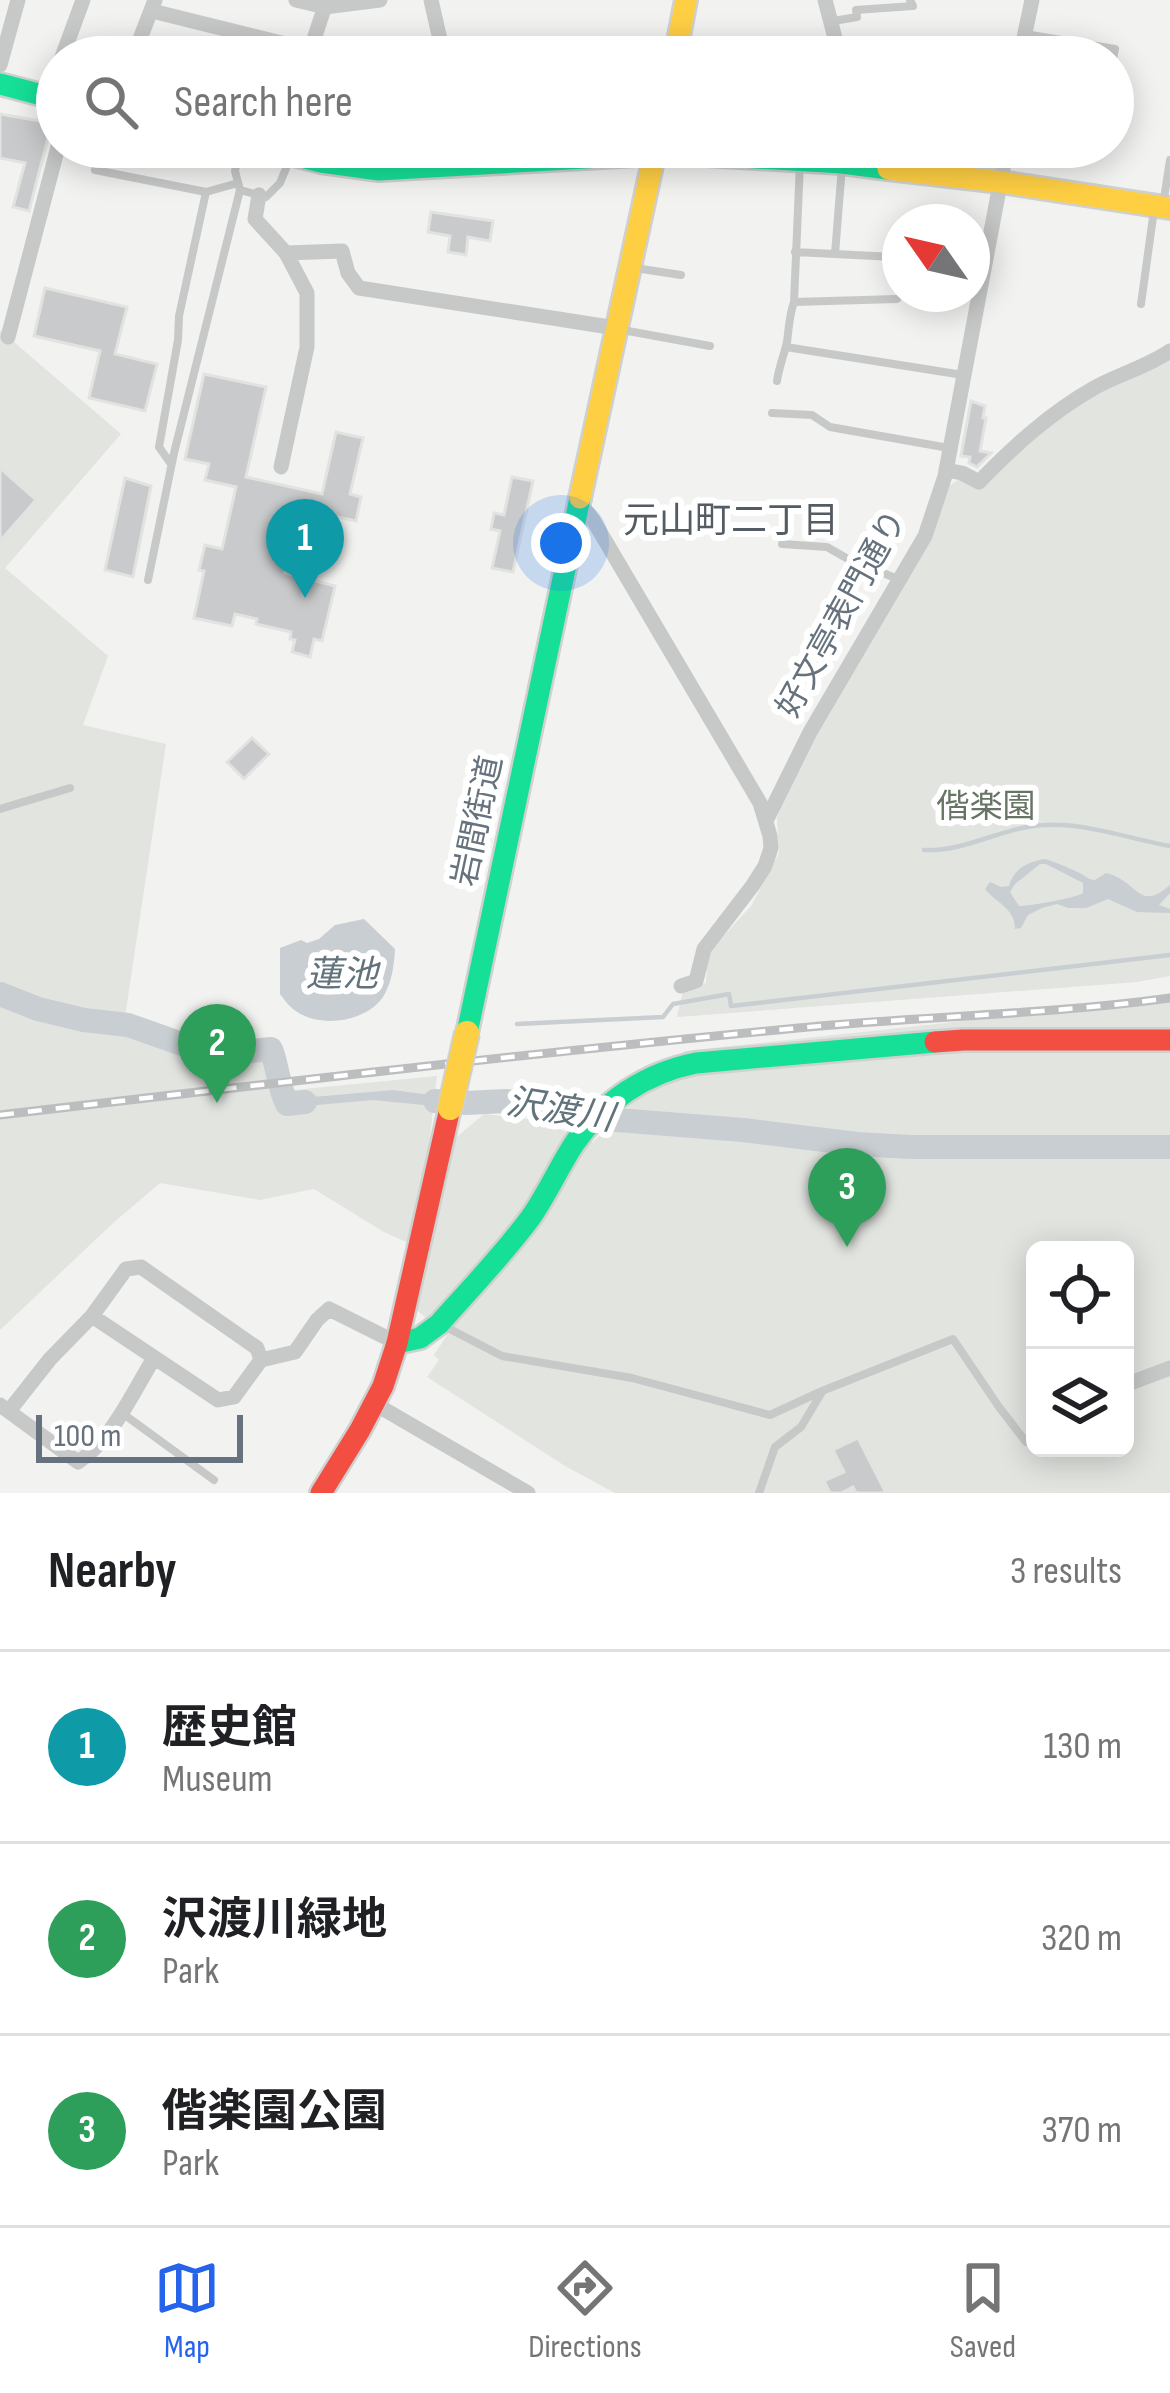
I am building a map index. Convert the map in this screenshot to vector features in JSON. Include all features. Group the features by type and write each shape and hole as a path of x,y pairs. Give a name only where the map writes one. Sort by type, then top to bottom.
{"main road":[{"path":"679,36 686,0"},
{"path":"0,84 36,90"},
{"name":"岩間街道","path":"320,1493 375,1404 397,1343 651,168"},
{"path":"919,168 1162,207"},
{"path":"397,1343 425,1337 439,1324 533,1213 575,1142 596,1117 658,1072 675,1066 963,1040 1170,1040"}],"street":[{"path":"0,65 6,19 18,0"},
{"path":"70,36 83,0"},
{"path":"296,0 380,0"},
{"path":"431,0 439,36"},
{"path":"825,0 833,36"},
{"path":"1025,34 1032,0"},
{"path":"315,36 326,3"},
{"path":"144,36 154,5 252,36"},
{"path":"8,337 52,168"},
{"name":"好文亭表門通り","path":"681,986 696,982 704,949 765,866 771,848 766,821 810,732 926,536 951,448 1003,168"},
{"path":"259,195 255,219 286,253 307,293 307,347 281,467"},
{"path":"286,253 343,251 348,273 359,288 616,328"},
{"path":"946,470 979,482 1013,446 1058,410 1170,351"},
{"path":"580,503 760,802 766,821"},
{"path":"154,1358 91,1454 77,1462 4,1408 92,1316 125,1269 141,1267 257,1348 261,1360"},
{"path":"92,1316 218,1400 234,1397 261,1360 295,1352 329,1309 397,1343"},
{"path":"1134,1382 1170,1368"},
{"path":"375,1404 528,1493"}],"lane":[{"path":"830,22 857,17 856,10 913,6 910,0"},
{"path":"1025,34 1037,36"},
{"path":"1141,304 1170,160"},
{"path":"148,580 171,465 240,187 236,168"},
{"path":"95,170 206,192 240,187 266,197 280,183 280,168"},
{"path":"777,381 794,302 800,168"},
{"path":"835,254 841,168"},
{"path":"171,465 160,448 179,316 206,192"},
{"path":"795,252 882,256"},
{"path":"628,267 681,275"},
{"path":"794,302 882,299"},
{"path":"616,328 710,346"},
{"path":"786,347 964,376"},
{"path":"772,413 812,415 830,427 951,448"},
{"path":"782,544 827,547 899,580"},
{"path":"0,809 70,788"},
{"path":"439,1324 502,1356 632,1378 770,1415 953,1340 1026,1442"},
{"path":"758,1493 775,1447 801,1427 823,1391"},
{"path":"120,1412 214,1480"}],"green space":[{"path":"0,330 121,434 5,568 108,656 83,725 166,744 123,1030 263,1039 284,1091 437,1076 427,1162 484,1114 538,1120 592,1143 685,1051 1170,999 1170,1493 615,1493 427,1377 447,1335 414,1308 424,1250 384,1232 314,1189 260,1200 160,1183 0,1330"},
{"name":"偕楽園","path":"1170,359 1170,976 677,1017 683,991 706,983 708,953 751,906 779,853 777,818 786,791 946,488 964,476 981,488 1074,407"}],"water":[{"path":"1045,859 1089,879 1106,873 1117,877 1144,896 1170,885 1170,893 1159,905 1170,913 1137,912 1108,899 1086,908 1057,904 1028,915 1021,928 1015,929 1009,911 985,889 990,882 1009,886 1018,870","holes":["1046,864 1083,883 1083,893 1019,906 1010,892 1015,884"]},
{"name":"蓮池","path":"364,919 395,949 383,997 365,1013 340,1020 315,1019 293,1009 280,994 280,948 319,939 335,925"},
{"path":"393,1090 445,1097 444,1107 373,1100 283,1108 275,1092 290,1099"}],"building":[{"path":"0,114 36,120 36,168 40,168 29,211 13,207 25,163 0,158"},
{"path":"431,212 493,221 490,241 468,237 466,255 448,252 450,236 428,232"},
{"path":"45,288 127,307 115,354 157,364 145,411 89,398 100,351 34,336"},
{"path":"204,374 266,387 246,477 322,494 336,432 363,438 350,494 361,497 356,521 299,509 285,573 335,586 322,641 314,639 310,657 292,652 291,632 256,624 257,619 235,614 232,626 194,618 205,545 222,549 236,487 205,480 209,464 185,459"},
{"path":"971,401 985,406 980,451 991,453 977,467 969,463 970,457 961,456"},
{"path":"0,468 36,500 0,541"},
{"path":"512,477 533,481 513,572 492,568 500,531 491,529 494,513 504,515"},
{"path":"125,478 151,486 133,577 105,570"},
{"path":"252,738 269,754 244,779 227,762"},
{"path":"858,1438 886,1493 856,1493 853,1487 830,1493 824,1481 844,1472 833,1450"}],"waterway":[{"path":"924,850 1046,825 1093,829 1170,846"},
{"path":"517,1024 663,1017 673,1004 729,994 731,1006 1170,955"},
{"name":"沢渡川","path":"0,994 38,1009 128,1025 199,1050"},
{"name":"沢渡川","path":"233,1053 271,1049 287,1104 305,1102"},
{"name":"沢渡川","path":"435,1101 506,1101 579,1117 857,1144 1170,1147"}],"railway":[{"path":"0,1115 698,1038 1170,998"}],"traffic: fast":[{"path":"0,84 36,93"},
{"path":"364,168 413,168"},
{"path":"880,168 888,169"},
{"path":"467,1033 580,498"},
{"path":"397,1343 420,1338 439,1324 531,1217 586,1129 612,1102 643,1082 696,1063 935,1042"}],"traffic: slow":[{"path":"679,36 686,0"},
{"path":"580,498 651,168"},
{"path":"888,169 1170,208"},
{"path":"450,1108 467,1033"}],"traffic: jam":[{"path":"935,1042 1170,1040"},
{"path":"321,1493 383,1386 450,1108"}],"place":[{"name":"歴史館","path":"305,598"},
{"name":"沢渡川緑地","path":"217,1103"},
{"name":"偕楽園公園","path":"847,1247"}],"district":[{"name":"元山町二丁目","path":"731,521"}]}
